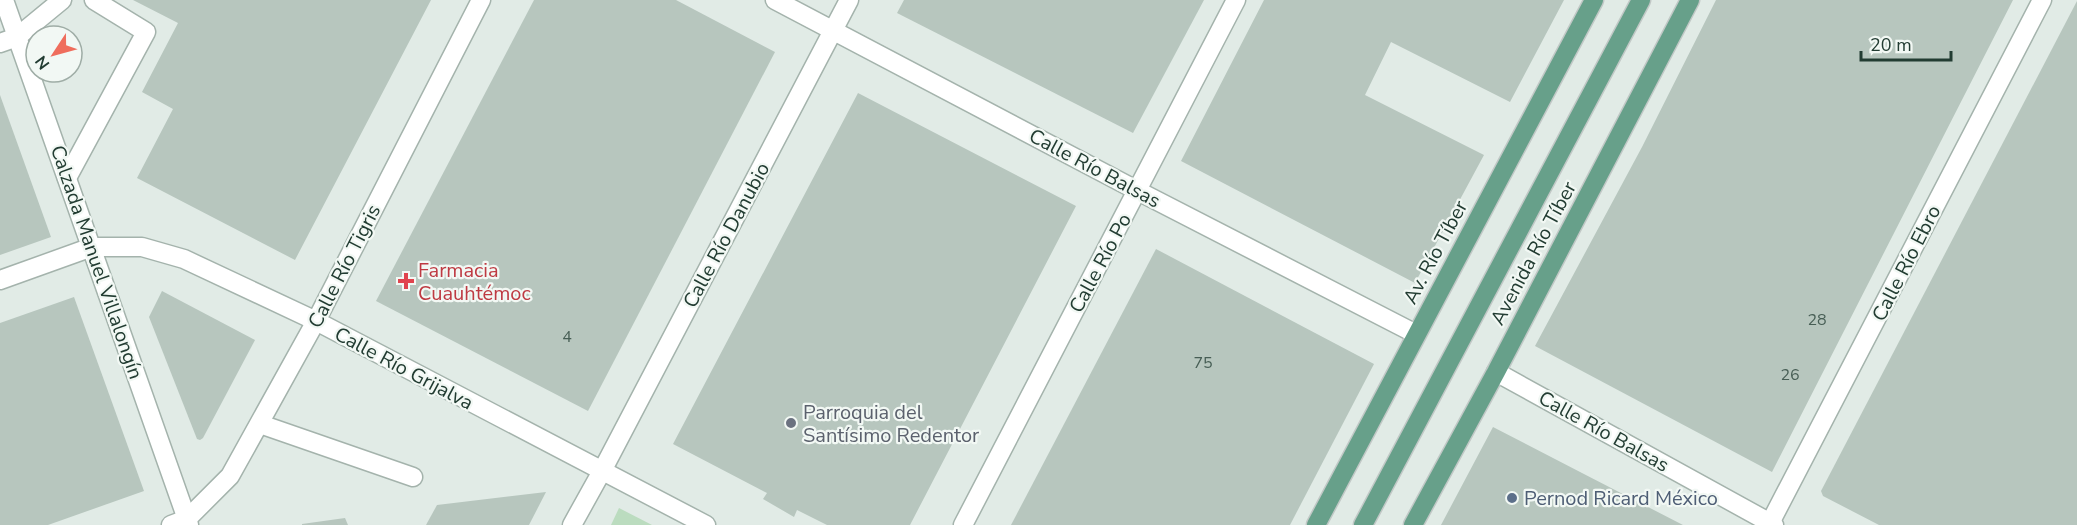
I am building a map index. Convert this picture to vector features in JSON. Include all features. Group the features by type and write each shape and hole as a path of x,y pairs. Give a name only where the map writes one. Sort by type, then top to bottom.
{"main road":[{"name":"Av. Río Tíber","path":"1316,525 1594,0"},
{"path":"1363,525 1641,0"},
{"name":"Avenida Río Tíber","path":"1413,525 1496,372 1690,0"}],"street":[{"path":"8,40 62,0"},
{"path":"67,178 147,32 94,0"},
{"name":"Calle Río Tigris","path":"182,523 230,476 260,424 316,321 481,0"},
{"name":"Calle Río Balsas","path":"775,0 1416,334"},
{"name":"Calle Río Danubio","path":"572,525 849,0"},
{"name":"Calle Río Po","path":"963,525 1236,0"},
{"name":"Calle Río Ebro","path":"1771,524 2042,0"},
{"name":"Calzada Manuel Villalongín","path":"4,11 8,40 67,178 92,247 182,523"},
{"name":"Calle Río Grijalva","path":"0,280 92,247 142,247 184,259 316,321 706,525"},
{"name":"Calle Río Balsas","path":"1496,372 1771,524"},
{"path":"260,424 413,477"}],"green space":[{"path":"619,508 652,525 611,525"}],"building":[{"path":"133,0 431,0 295,260 137,178 173,109 142,92 178,23"},
{"path":"534,0 676,0 775,52 588,411 376,301"},
{"path":"904,0 1204,0 1133,133 897,13"},
{"path":"1264,0 1564,0 1510,102 1391,42 1365,95 1484,155 1415,283 1181,161"},
{"path":"1716,0 2013,0 1772,472 1535,346 1642,147"},
{"path":"2077,1 2077,525 1879,525 1823,496 1821,491"},
{"path":"858,93 1076,206 910,525 827,525 797,510 794,517 763,499 767,493 673,444"},
{"path":"0,95 51,237 0,255"},
{"path":"1156,249 1374,364 1290,525 1011,525"},
{"path":"162,291 255,340 200,440 197,439 149,317"},
{"path":"74,297 144,491 48,525 0,525 0,323"},
{"name":"Pernod Ricard México","path":"1493,427 1582,473 1683,525 1441,525"},
{"path":"546,492 529,525 426,525 437,505"},
{"path":"345,518 348,525 302,525 302,524"}],"place":[{"name":"Farmacia Cuauhtémoc","path":"406,281"},
{"name":"Parroquia del Santísimo Redentor","path":"791,423"},
{"name":"Pernod Ricard México","path":"1512,498"}]}
